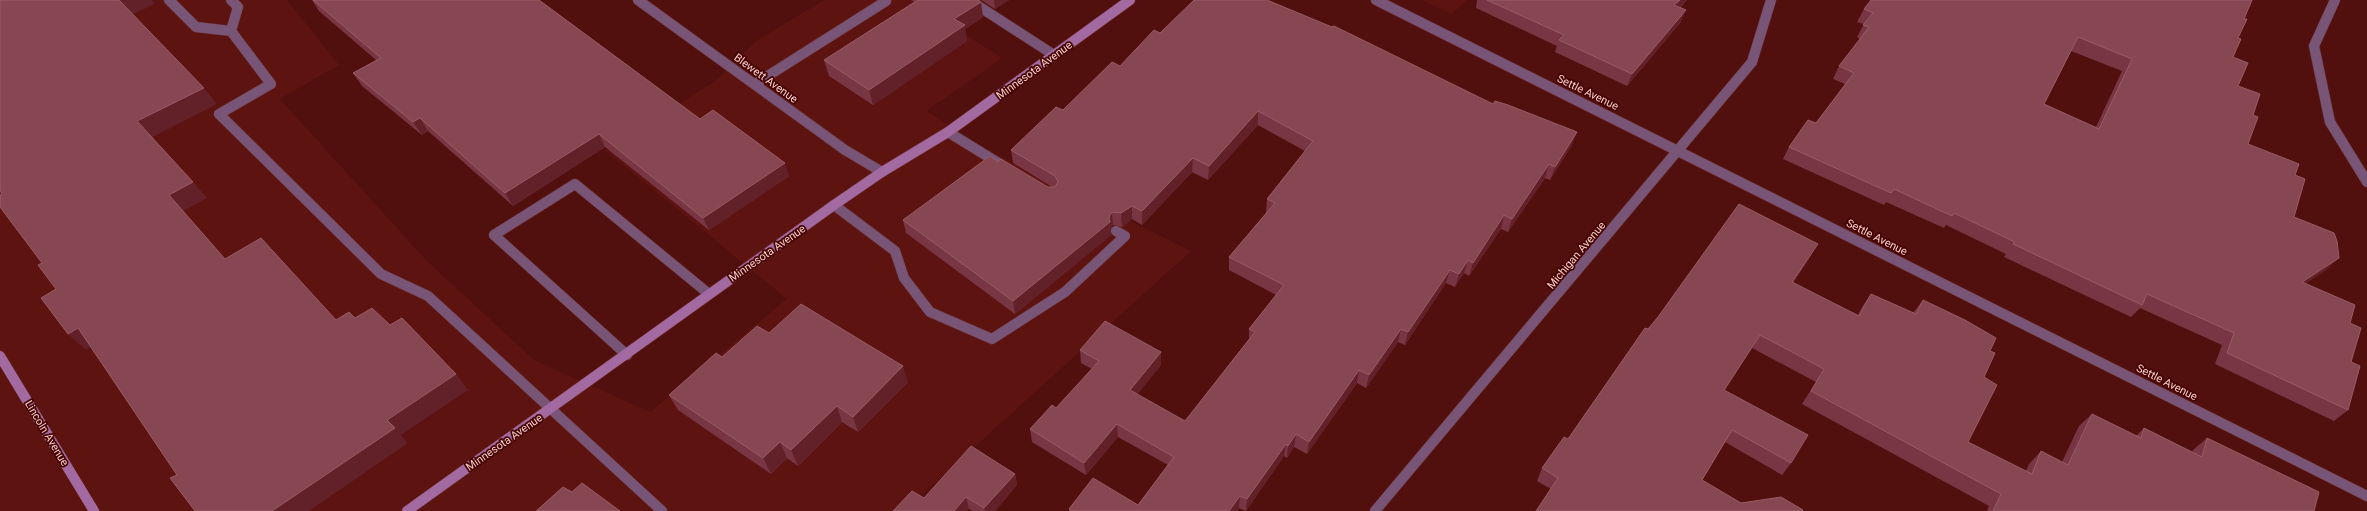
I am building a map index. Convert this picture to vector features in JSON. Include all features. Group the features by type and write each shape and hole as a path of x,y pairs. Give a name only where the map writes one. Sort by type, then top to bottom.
{"main road":[{"name":"Minnesota Avenue","path":"407,511 420,506 552,408 834,205 882,172 948,132 1130,0"},
{"name":"Lincoln Avenue","path":"0,356 94,511"}],"street":[{"path":"168,0 196,27 231,31 271,84 219,114 381,274 428,296 552,408 662,511"},
{"path":"231,0 238,7 231,31"},
{"name":"Blewett Avenue","path":"638,0 845,150 882,172"},
{"path":"969,0 1054,55"},
{"name":"Settle Avenue","path":"1376,0 2367,496"},
{"name":"Michigan Avenue","path":"1375,511 1680,151 1752,62 1771,0"},
{"path":"2335,0 2314,46 2330,122 2367,182"},
{"path":"755,84 886,1"},
{"path":"948,132 1012,171"},
{"path":"627,355 494,235 575,184 709,294"},
{"path":"834,205 895,251 904,278 930,312 992,339 1065,292 1124,236 1116,231"}],"shaded area":[{"path":"0,0 287,0 339,65 280,99 427,261 534,360 650,412 787,299 605,150 714,82 756,41 824,0 911,0 1002,58 927,111 983,148 1191,251 904,511 0,511"},
{"path":"1421,0 1467,0 1452,14"}],"building":[{"path":"0,0 119,0 204,88 137,121 193,182 169,195 225,259 261,238 336,320 349,312 355,318 372,308 390,325 402,318 456,374 387,420 395,428 272,511 195,511 170,478 177,475 78,328 68,334 41,298 56,289 38,265 42,263 0,207 0,195 2,194 0,191"},
{"path":"313,0 539,0 700,119 713,110 785,163 703,218 599,134 505,193 420,118 413,122 353,73 381,58"},
{"path":"918,0 978,0 981,2 954,19 965,25 869,90 824,60"},
{"path":"1194,0 1267,0 1332,27 1334,26 1493,104 1495,101 1508,105 1577,132 1555,167 1549,164 1512,219 1504,215 1473,263 1468,260 1459,274 1450,270 1408,332 1401,329 1369,375 1359,370 1309,442 1296,434 1288,446 1286,444 1247,499 1240,496 1229,511 1071,511 1069,509 1093,478 1138,505 1174,457 1117,424 1084,463 1030,429 1052,405 1056,408 1099,361 1080,350 1105,321 1161,352 1130,390 1185,421 1255,332 1249,329 1284,285 1229,257 1275,203 1267,199 1313,141 1258,111 1209,166 1193,158 1142,211 1132,206 1121,213 1112,212 1109,217 1110,222 1013,301 903,220 990,156 998,162 1001,159 1048,187 1055,187 1058,182 1055,176 1011,150 1056,107 1063,110 1112,62 1120,66 1154,30 1160,33"},
{"path":"1487,0 1680,0 1674,5 1686,10 1632,74 1559,40 1564,35"},
{"path":"1871,0 2252,0 2244,19 2247,19 2238,38 2241,39 2233,57 2248,63 2238,86 2260,94 2253,115 2258,117 2248,144 2299,164 2295,175 2305,179 2294,217 2334,233 2337,241 2339,258 2302,282 2355,305 2350,323 2361,328 2351,362 2360,366 2348,410 2227,353 2234,333 2147,294 2142,305 2013,244 2015,242 1954,213 1952,216 1894,189 1891,193 1789,147 1808,120 1816,123 1854,73 1839,66 1869,27 1863,25 1873,13 1864,9","holes":["2078,37 2132,59 2099,129 2044,104"]},
{"path":"1739,204 1818,244 1792,282 1859,316 1871,294 1916,314 1923,300 1965,320 1996,338 1990,351 1995,353 1984,377 1997,385 1968,442 2032,474 2041,451 2068,465 2092,414 2141,438 2144,428 2202,457 2207,438 2319,492 2314,511 1993,511 2001,494 1811,391 1824,369 1760,335 1724,390 1808,435 1791,463 1732,430 1702,480 1741,503 1781,497 1803,510 1802,511 1536,511 1558,478 1542,468 1564,437 1568,439 1645,328 1648,329 1658,317"},
{"path":"801,304 903,366 853,417 837,406 791,450 780,442 763,458 669,395 716,353 722,357 757,326 769,333"},
{"path":"971,446 1015,474 984,508 966,497 954,511 893,511 912,491 924,498"},
{"path":"582,483 620,511 536,511 563,487 572,492"}]}
